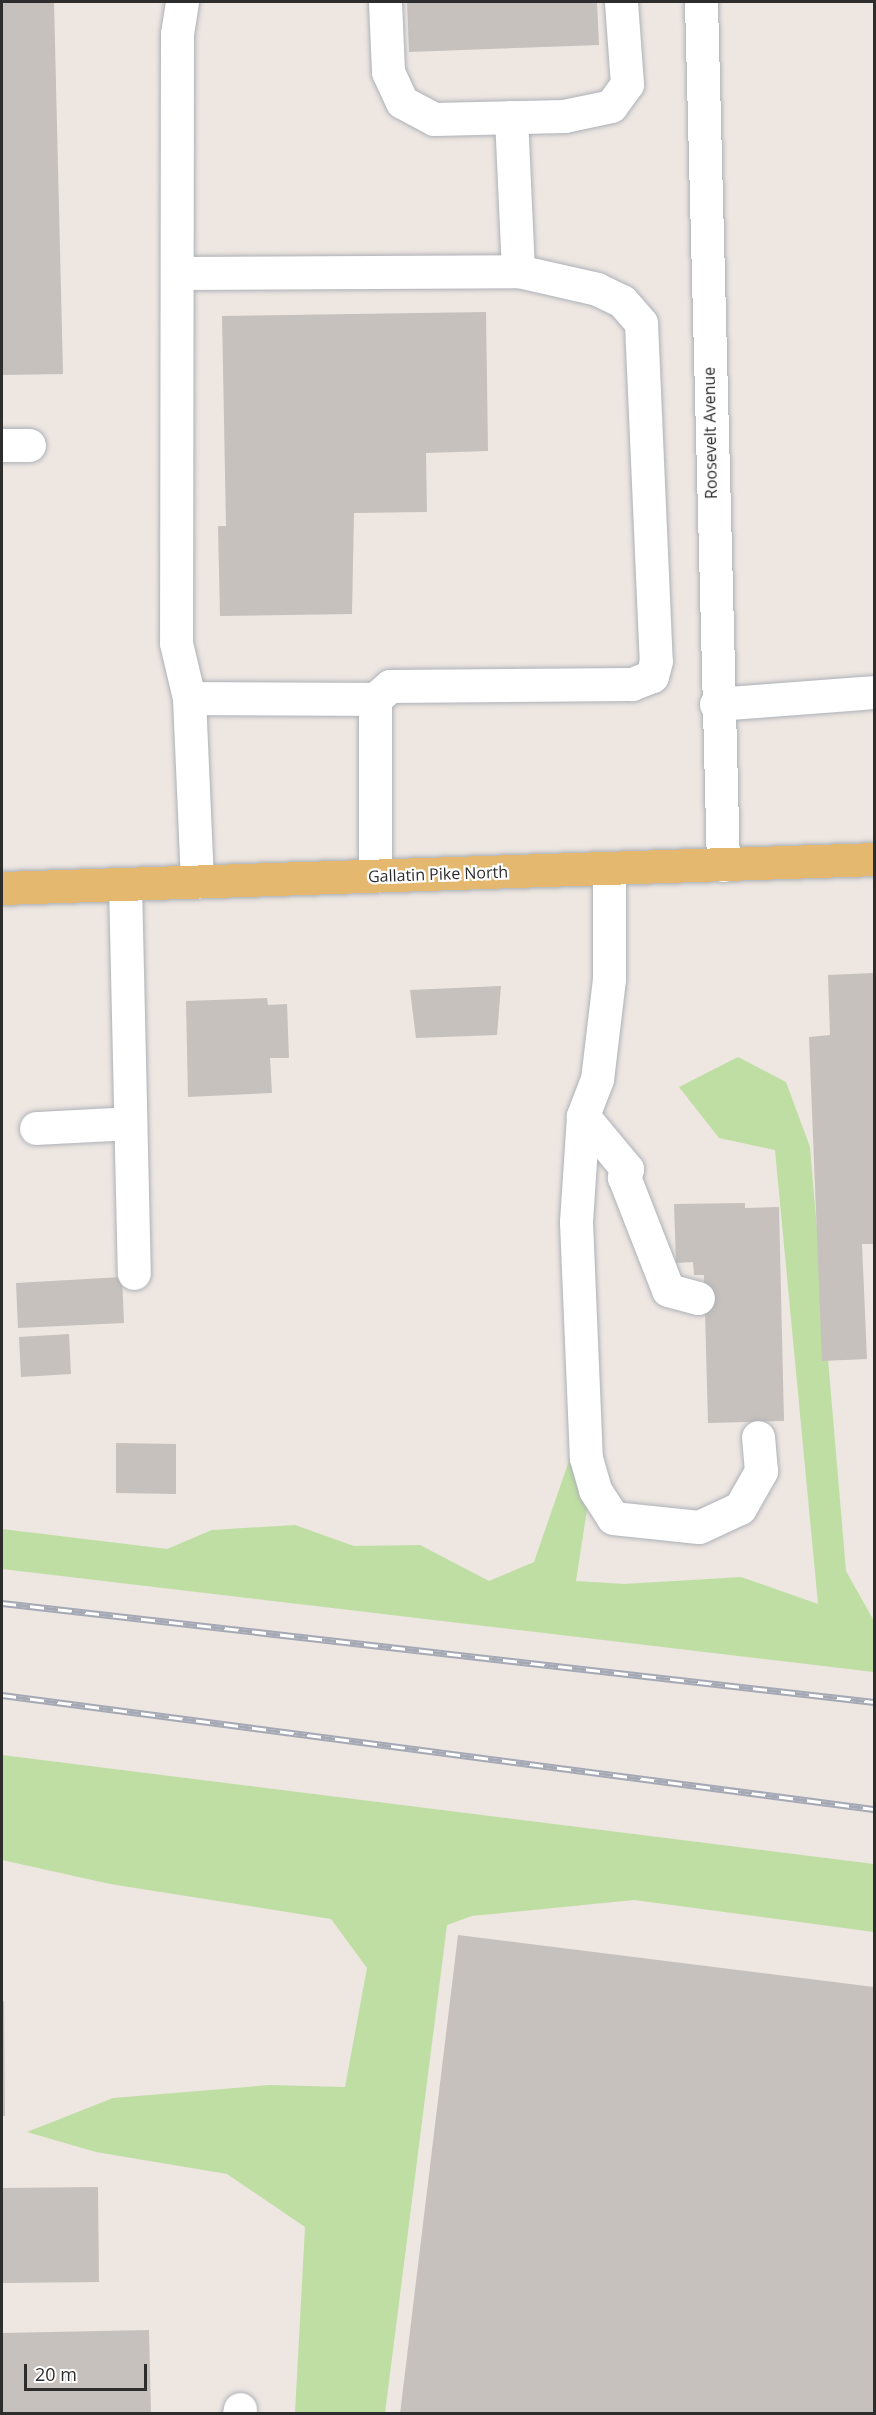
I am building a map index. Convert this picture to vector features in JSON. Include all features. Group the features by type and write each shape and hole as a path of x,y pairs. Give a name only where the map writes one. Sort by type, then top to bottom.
{"main road":[{"name":"Gallatin Pike North","path":"2,888 874,859"}],"street":[{"path":"182,2 177,34 179,273 176,643 189,698 197,882"},
{"path":"385,2 388,72 402,102 434,118 564,116 611,106 623,95 627,84 621,2"},
{"name":"Roosevelt Avenue","path":"701,2 716,704 723,865"},
{"path":"510,117 518,271"},
{"path":"179,273 518,271 597,289 622,301 641,323 656,649 652,676 632,684 390,686 375,699 189,698"},
{"path":"716,704 874,692"},
{"path":"375,699 375,876"},
{"path":"609,868 609,979 597,1079 584,1116 576,1222 585,1449 595,1490 613,1518 699,1527 740,1508 761,1471 758,1437"},
{"path":"125,884 134,1274"},
{"path":"584,1116 627,1169 624,1177 668,1290 698,1298"},
{"path":"36,1128 130,1123"}],"green space":[{"path":"738,1057 786,1082 810,1147 846,1571 874,1621 874,1672 2,1569 2,1529 167,1549 212,1530 295,1525 354,1546 420,1545 489,1581 534,1562 571,1455 595,1458 576,1581 624,1584 741,1577 818,1604 775,1150 719,1138 679,1087"},
{"path":"2,1755 874,1864 874,1932 634,1900 472,1916 447,1925 385,2413 295,2413 305,2227 227,2174 96,2152 27,2132 113,2098 270,2085 345,2087 367,1968 331,1919 110,1884 2,1860"}],"building":[{"path":"2,2 54,2 63,374 2,375"},
{"path":"407,2 597,2 599,45 409,52"},
{"path":"486,312 488,451 426,453 427,512 354,513 352,614 220,616 218,526 226,526 222,316"},
{"path":"874,973 874,1244 862,1244 867,1359 822,1361 809,1037 830,1035 828,975"},
{"path":"501,986 497,1035 416,1038 410,990"},
{"path":"267,998 268,1005 287,1004 289,1058 270,1058 272,1093 188,1097 186,1001"},
{"path":"745,1203 745,1208 779,1207 784,1421 708,1423 704,1275 694,1275 693,1262 676,1263 674,1204"},
{"path":"122,1277 124,1323 18,1328 16,1283"},
{"path":"69,1334 71,1374 21,1377 19,1337"},
{"path":"116,1443 176,1444 176,1494 116,1493"},
{"path":"458,1935 874,1987 874,2414 400,2414"},
{"path":"2,2001 4,2001 5,2116 2,2116"},
{"path":"98,2187 99,2282 2,2283 2,2188"},
{"path":"149,2330 151,2414 2,2414 2,2333"}],"railway":[{"path":"2,1603 874,1702"},
{"path":"2,1695 874,1809"}]}
